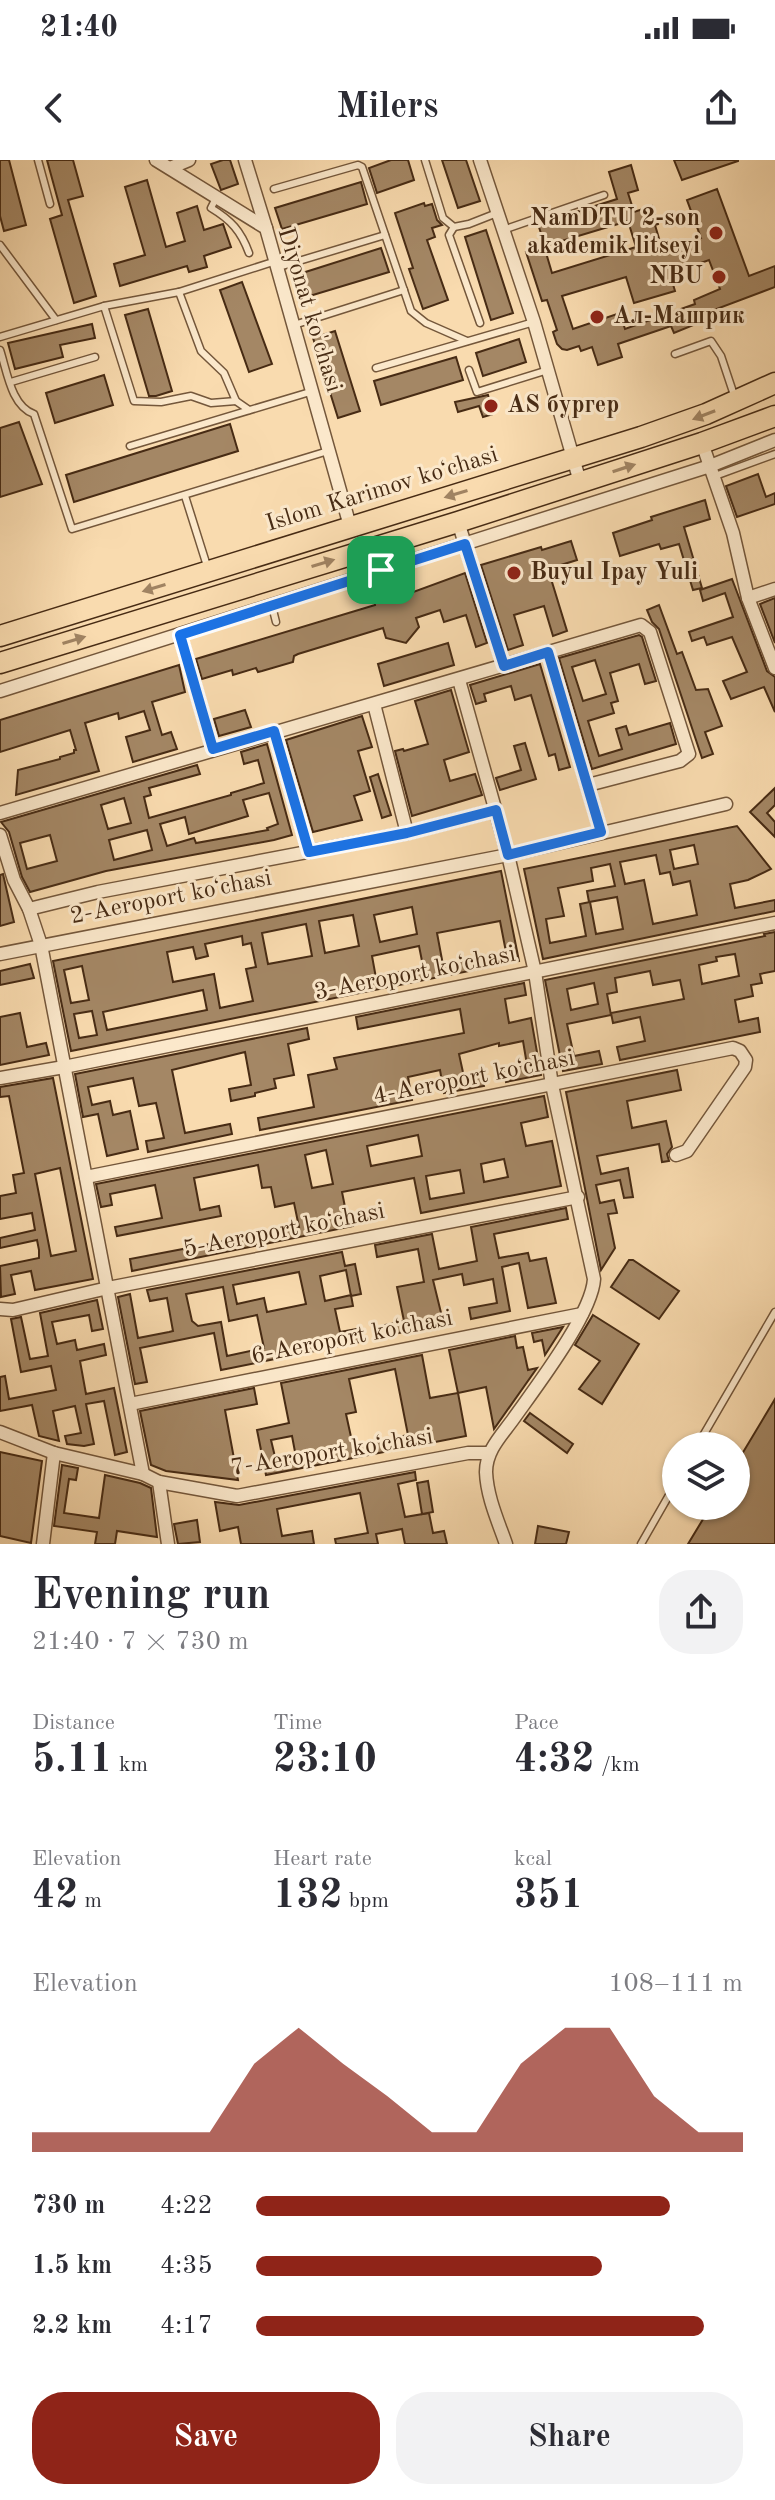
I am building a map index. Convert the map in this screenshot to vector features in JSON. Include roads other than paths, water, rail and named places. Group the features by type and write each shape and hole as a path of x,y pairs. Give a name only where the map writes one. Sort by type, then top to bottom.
{"highway":[{"name":"Islom Karimov koʻchasi","path":"0,636 654,433 775,383"},
{"path":"0,663 458,522 702,443 775,416"}],"street":[{"name":"Diyonat ko'chasi","path":"156,160 266,228 350,526"},
{"path":"170,168 189,160"},
{"path":"245,160 266,228"},
{"path":"480,160 534,322 580,482"},
{"path":"0,691 465,544 712,471 775,440"},
{"path":"702,443 733,533 748,598 775,668"},
{"path":"458,522 504,666"},
{"path":"748,598 775,589"},
{"path":"0,813 635,626 646,627 690,750 687,757 680,761 588,785"},
{"path":"180,635 213,749"},
{"path":"548,652 601,832"},
{"path":"459,680 508,855 535,972 552,1085 594,1279 591,1300 540,1382 489,1453 486,1470 489,1495 506,1544"},
{"path":"374,704 407,833"},
{"path":"274,731 309,852"},
{"name":"2-Aeroport koʻchasi","path":"0,954 508,855 726,804"},
{"path":"29,909 98,892 407,833 496,810"},
{"path":"0,835 14,880 29,909 41,945 143,1474"},
{"name":"3-Aeroport koʻchasi","path":"0,1078 775,923"},
{"name":"4-Aeroport koʻchasi","path":"86,1177 733,1048 740,1051 746,1060 745,1067 687,1151 676,1155"},
{"name":"5-Aeroport koʻchasi","path":"0,1309 13,1310 108,1288 578,1197"},
{"name":"6-Aeroport koʻchasi","path":"130,1404 582,1314"},
{"name":"7-Aeroport koʻchasi","path":"0,1432 54,1453 143,1474 159,1482 237,1496 468,1453 489,1453"},
{"path":"43,1544 54,1453"},
{"path":"159,1482 168,1544"}],"lane":[{"path":"38,160 50,204"},
{"path":"425,160 443,218 454,227"},
{"path":"274,189 358,165 362,167 411,311 426,323 467,341"},
{"path":"503,230 604,195"},
{"path":"217,196 211,208 233,223 249,253"},
{"path":"480,323 449,235 454,227 497,213"},
{"path":"0,337 104,306 179,292 385,235"},
{"path":"0,245 56,320"},
{"path":"294,325 404,290"},
{"path":"179,292 201,351 224,373 236,401 249,410"},
{"path":"104,306 134,401 161,402 191,396 211,403 236,401"},
{"path":"376,368 534,322"},
{"path":"675,354 711,341 721,356 736,401"},
{"path":"0,350 18,403 24,411 34,414 72,529 329,451"},
{"path":"11,382 95,357"},
{"path":"469,370 477,392 548,370"},
{"path":"130,446 310,392"},
{"path":"712,471 775,454"},
{"path":"185,496 208,571"},
{"path":"375,547 381,570"},
{"path":"271,605 276,622"},
{"path":"705,1432 775,1312"},
{"path":"641,1544 662,1507"}],"place":[{"name":"NamDTU 2-son akademik litseyi","path":"716,233"},
{"name":"NBU","path":"719,277"},
{"name":"Ал-Машрик","path":"597,317"},
{"name":"AS бургер","path":"491,406"},
{"name":"Buyul Ipay Yuli","path":"514,573"}]}
